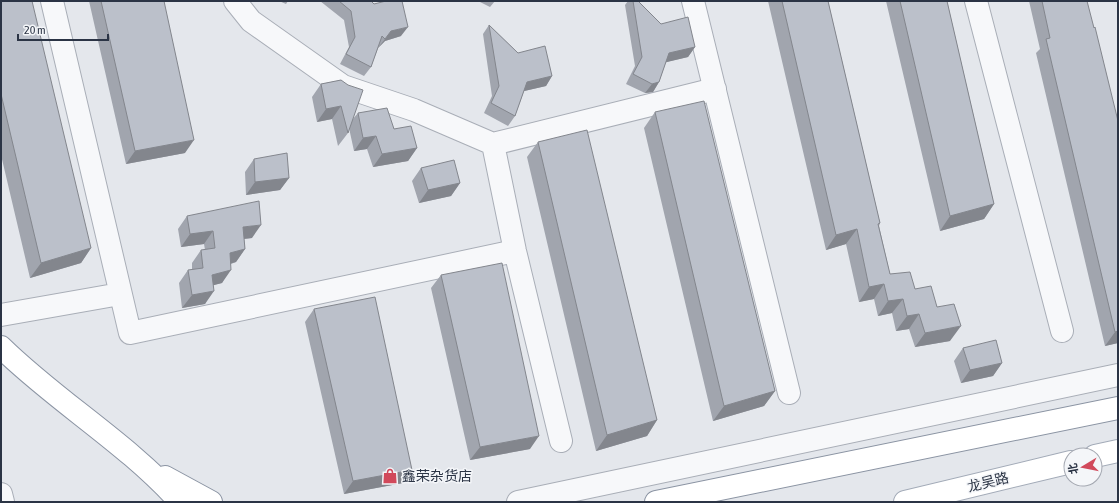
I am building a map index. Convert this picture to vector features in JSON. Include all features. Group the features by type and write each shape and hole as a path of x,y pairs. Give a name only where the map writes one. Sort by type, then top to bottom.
{"main road":[{"path":"1,347 60,399 134,457 163,483 180,502"},
{"path":"656,502 1118,408"},
{"path":"1103,454 1118,451"},
{"path":"134,457 169,480 211,502"},
{"name":"龙吴路","path":"905,502 1063,464"}],"street":[{"path":"52,1 130,333 515,250"},
{"path":"235,1 251,21 343,86 414,110 493,144 715,90"},
{"path":"693,1 789,393"},
{"path":"976,1 1062,332"},
{"path":"493,144 515,250 561,441"},
{"path":"1,315 120,294"},
{"path":"518,502 1118,375"},
{"path":"1,494 4,502"}],"building":[{"path":"1,1 32,1 91,248 41,263 1,94"},
{"path":"101,1 164,1 194,140 135,151"},
{"path":"339,1 371,1 374,4 386,1 402,1 408,27 391,31 385,39 382,36 371,67 346,54 355,37 351,11"},
{"path":"633,1 638,1 661,24 688,17 695,47 669,53 659,82 652,84 633,74 642,57"},
{"path":"782,1 828,1 880,223 878,224 890,274 910,272 915,289 931,286 937,307 954,304 961,326 925,333 919,314 907,316 903,299 888,301 884,284 869,287 857,229 836,235"},
{"path":"900,1 947,1 994,204 950,216"},
{"path":"1042,1 1087,1 1094,28 1095,27 1118,121 1118,331 1115,332 1046,39 1050,38"},
{"path":"489,25 518,53 545,46 552,76 527,82 515,116 491,103 499,86"},
{"path":"341,80 348,85 363,90 348,133 341,106 326,109 321,84"},
{"path":"704,101 775,391 724,406 655,112"},
{"path":"387,108 394,129 411,126 417,148 382,154 376,136 363,138 358,113"},
{"path":"587,130 657,420 607,435 538,142"},
{"path":"287,153 289,178 255,182 254,159"},
{"path":"454,160 460,183 428,190 421,168"},
{"path":"259,201 261,225 243,227 245,249 230,253 231,270 212,275 214,291 192,295 188,270 203,268 201,250 215,248 213,231 190,234 187,216"},
{"path":"502,263 539,436 480,447 441,275"},
{"path":"375,297 412,470 353,481 314,309"},
{"path":"996,340 1002,363 970,370 963,348"}],"place":[{"name":"鑫荣杂货店","path":"390,476"}]}
